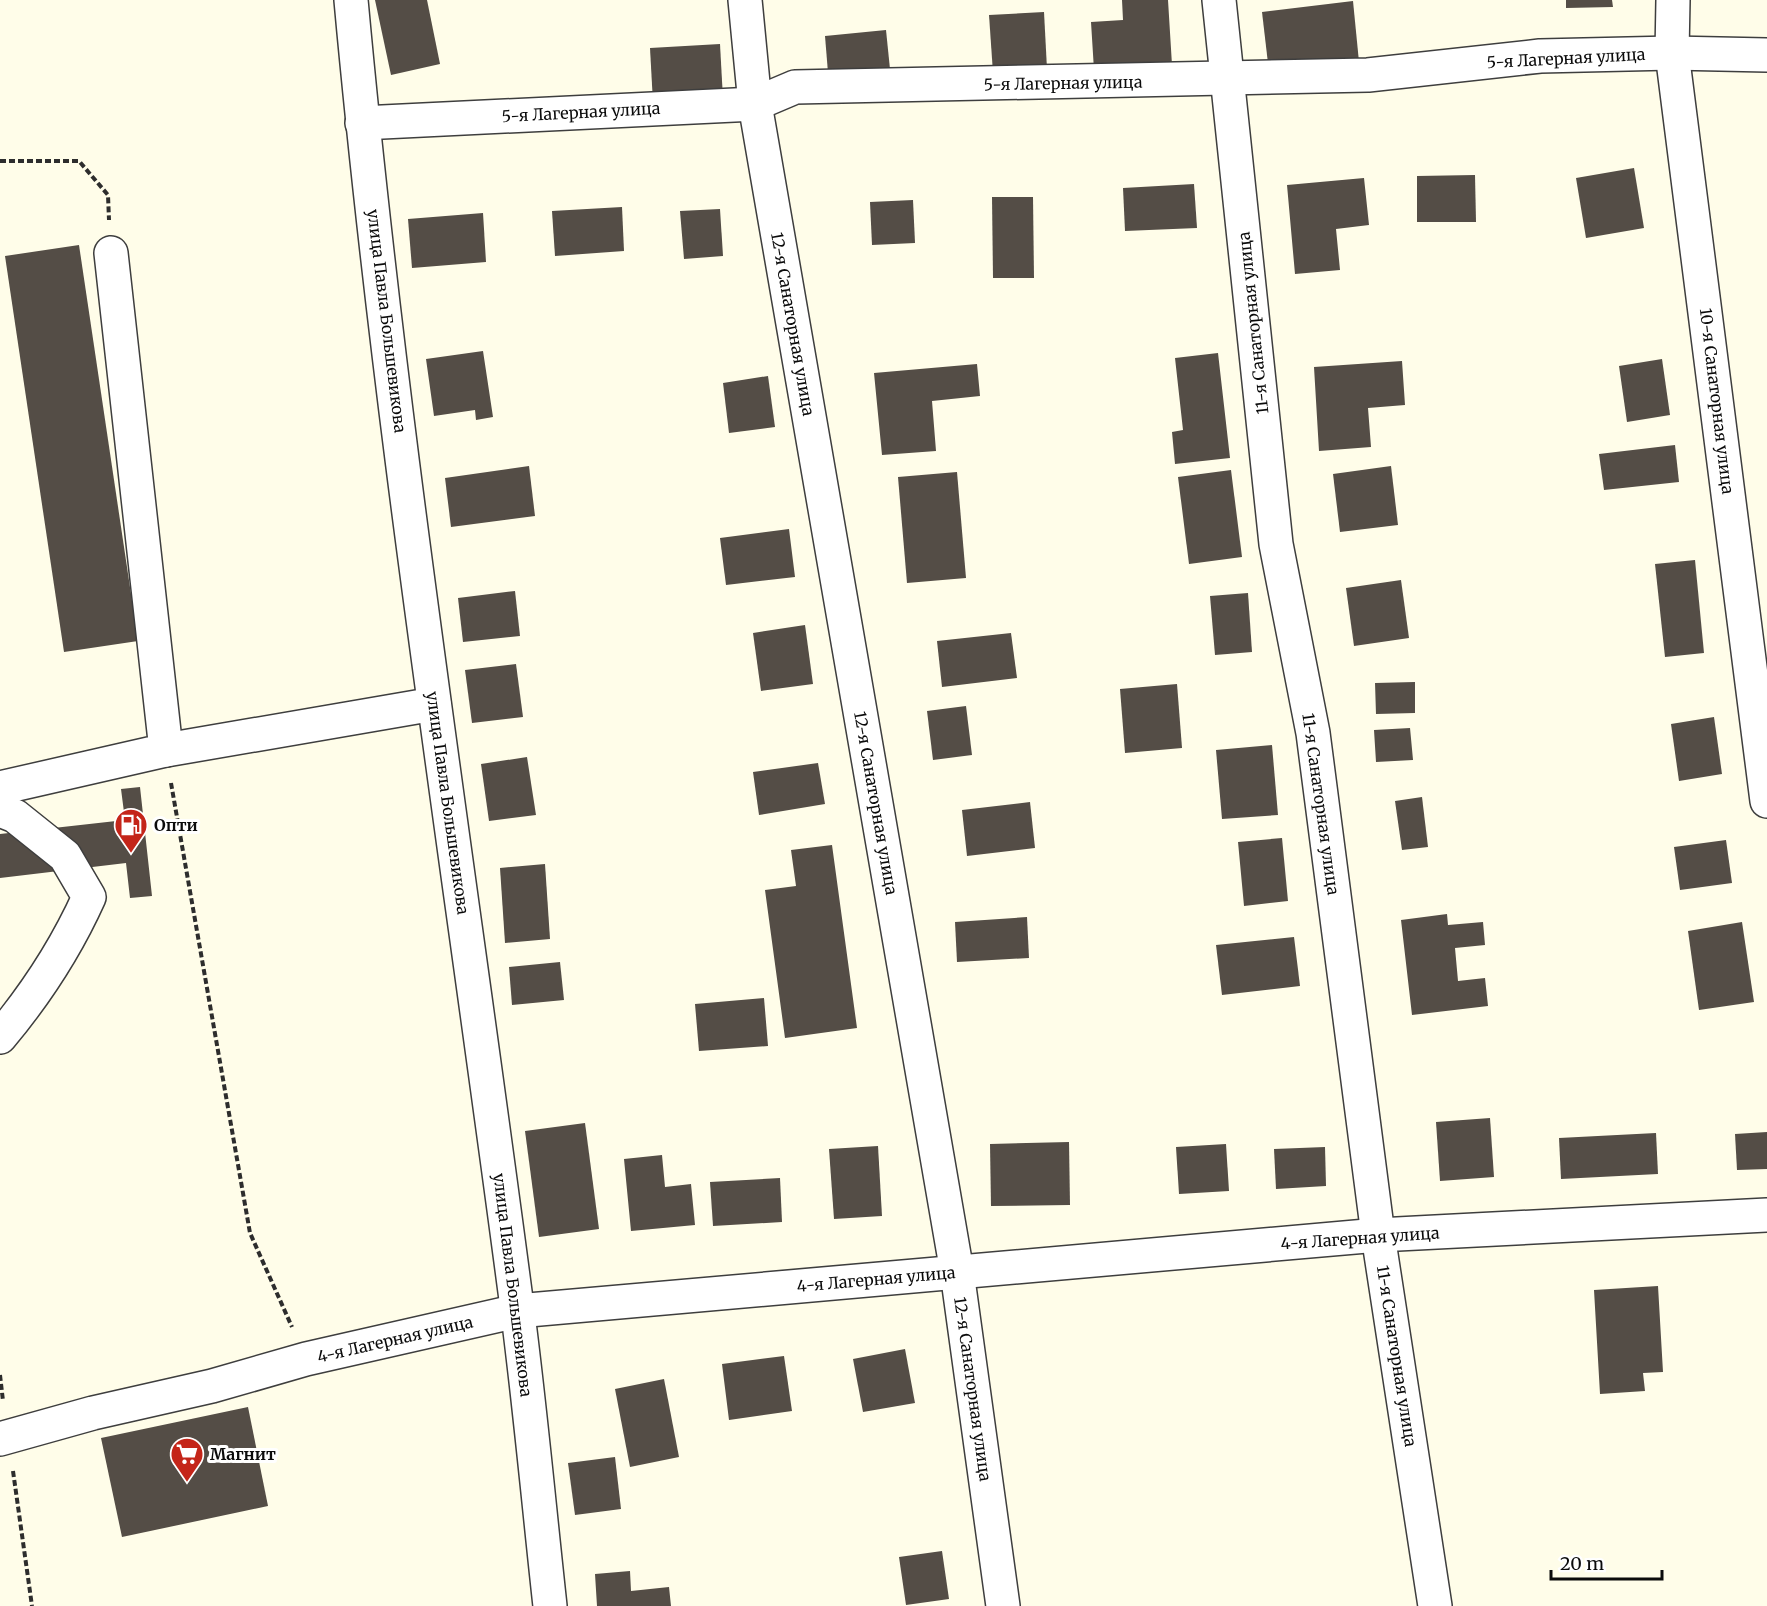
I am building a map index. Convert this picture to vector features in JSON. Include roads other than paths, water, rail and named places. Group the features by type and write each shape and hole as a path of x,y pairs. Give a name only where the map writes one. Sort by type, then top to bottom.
{"street":[{"name":"улица Павла Большевикова","path":"351,0 362,123 434,704 518,1311 550,1606"},
{"name":"12-я Санаторная улица","path":"745,0 755,104 957,1272 1003,1606"},
{"name":"11-я Санаторная улица","path":"1219,0 1230,80 1276,544 1313,733 1378,1235 1435,1606"},
{"name":"10-я Санаторная улица","path":"1673,0 1672,53 1767,801"},
{"name":"5-я Лагерная улица","path":"362,123 755,104 795,87 1230,80 1368,75 1540,56 1672,53 1767,55"},
{"path":"111,253 165,750"},
{"path":"0,788 165,750 434,704"},
{"path":"0,810 15,816 65,856 89,897 72,934 30,1001 0,1037"},
{"name":"4-я Лагерная улица","path":"4,1438 93,1413 212,1386 306,1359 518,1311 1378,1235 1767,1215"}],"place":[{"name":"Опти","path":"131,854"},
{"name":"Магнит","path":"187,1483"}]}
